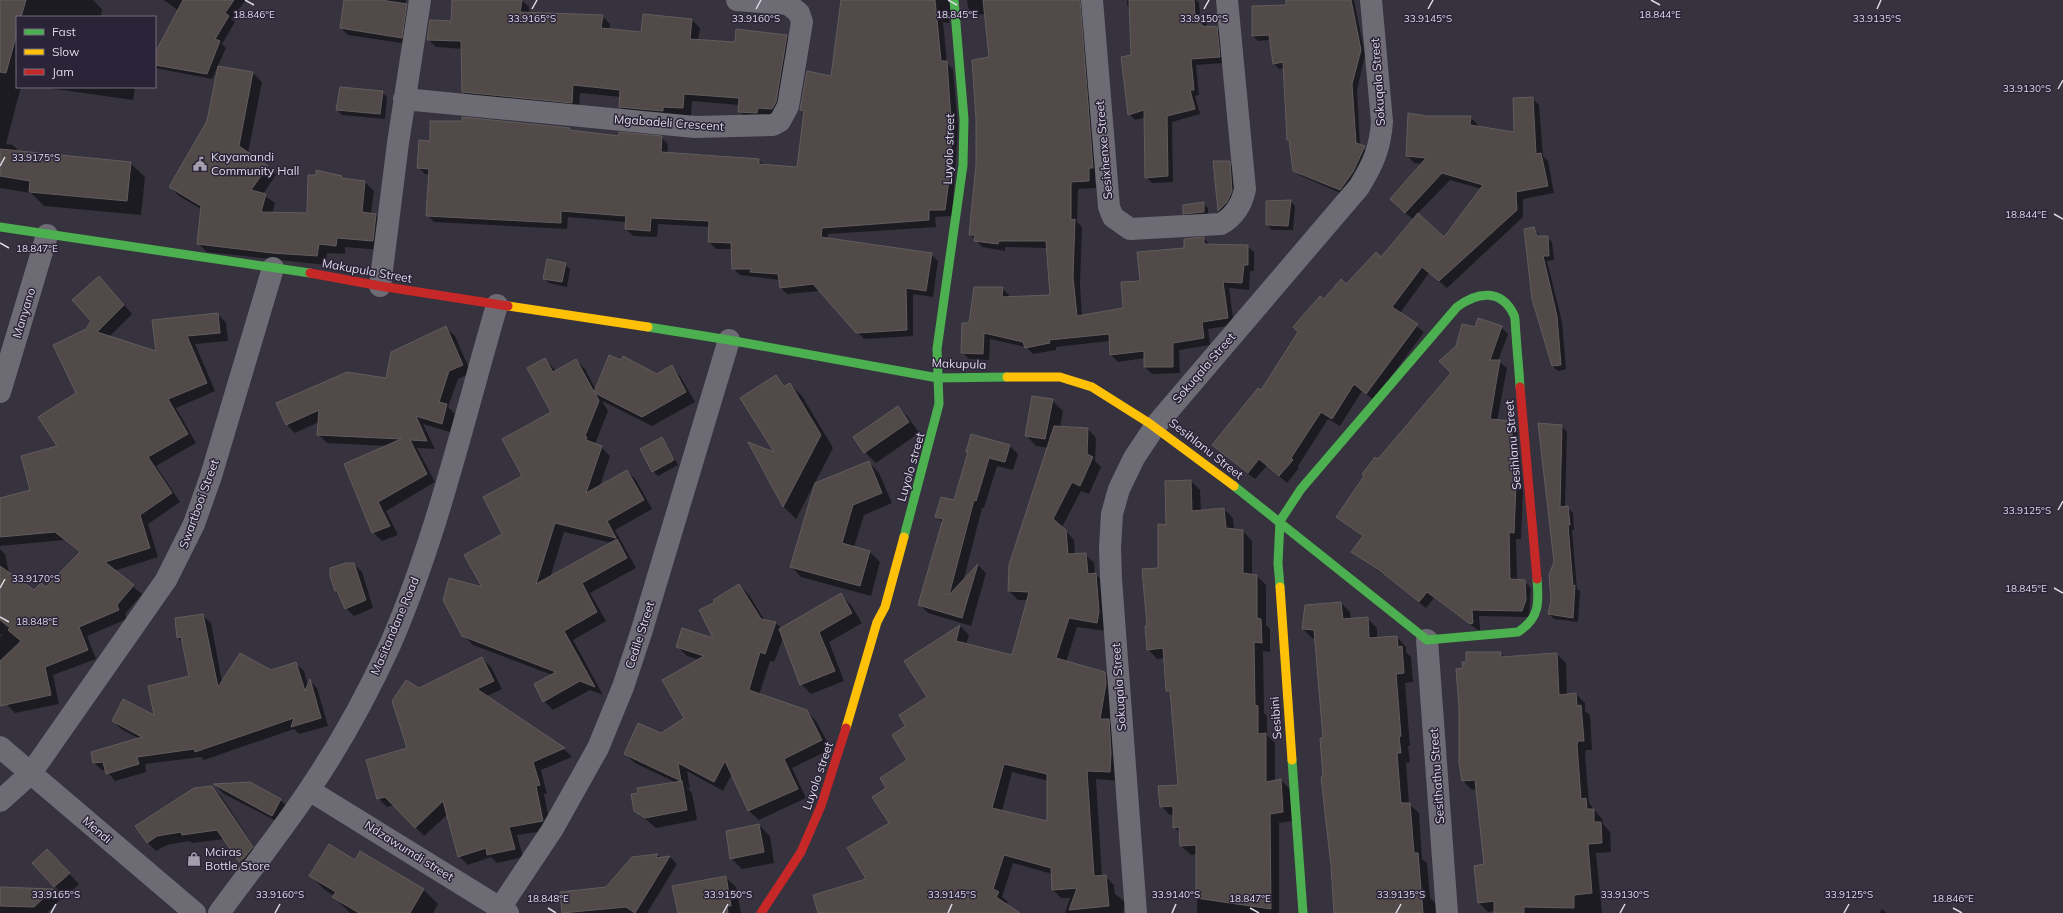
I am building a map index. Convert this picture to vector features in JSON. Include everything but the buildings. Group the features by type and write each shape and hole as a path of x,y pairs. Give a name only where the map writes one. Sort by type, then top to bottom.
{"street":[{"path":"380,286 404,98 420,0"},
{"name":"Mgabadeli Crescent","path":"404,98 694,127 774,125 780,121 788,106 802,22 795,8 788,4 737,0"},
{"name":"Luyolo street","path":"761,913 801,852 821,806 861,681 877,622 885,608 933,432 939,404 937,349 963,165 964,119 954,0"},
{"name":"Sesixhenxe Street","path":"1092,0 1109,207 1113,217 1130,229 1221,224 1233,215 1243,199 1245,189 1228,0"},
{"name":"Sokuqala Street","path":"1136,913 1111,579 1110,548 1112,514 1119,489 1134,458 1156,425 1359,187 1374,164 1380,141 1382,122 1371,0"},
{"name":"Makupula Street","path":"0,227 313,273 380,286 497,305 728,340"},
{"name":"Manyano","path":"0,392 47,235"},
{"name":"Swartbooi Street","path":"0,801 31,774 166,580 182,550 211,476 273,268"},
{"name":"Sesihlanu Street","path":"1156,425 1280,521 1427,640 1518,632 1527,627 1535,616 1539,601 1514,316 1506,303 1496,296 1483,294 1468,297 1457,307 1301,489 1280,521"},
{"name":"Masitandane Road","path":"219,913 310,790 356,711 389,646 410,595 436,519 497,305"},
{"name":"Makupula","path":"728,340 938,378 1060,377 1072,379 1092,386 1156,425"},
{"name":"Cedile Street","path":"504,911 598,748 623,687 641,633 728,340"},
{"name":"Sesibini","path":"1280,521 1278,563 1303,913"},
{"name":"Sesithathu Street","path":"1427,640 1447,913"},
{"name":"Mendi","path":"0,747 195,913"},
{"name":"Ndzawumdi street","path":"310,790 504,911"}],"traffic: fast":[{"path":"904,537 939,404 937,349 963,165 964,119 954,0"},
{"path":"0,227 310,273"},
{"path":"1280,587 1278,563 1280,521 1301,489 1457,307 1473,298 1488,295 1502,300 1509,306 1515,319 1520,387"},
{"path":"648,327 729,340 938,378 1007,377"},
{"path":"1234,486 1427,640 1518,632 1531,621 1534,615 1538,602 1537,579"},
{"path":"1292,760 1303,913"}],"traffic: slow":[{"path":"508,306 648,327"},
{"path":"1007,377 1060,377 1092,387 1149,423 1234,486"},
{"path":"846,728 877,622 885,607 904,537"},
{"path":"1280,587 1292,760"}],"traffic: jam":[{"path":"310,273 380,286 508,306"},
{"path":"1520,387 1537,579"},
{"path":"761,913 801,852 821,806 846,728"}],"place":[{"name":"Kayamandi Community Hall","path":"200,164"},
{"name":"Mciras Bottle Store","path":"194,859"}]}
